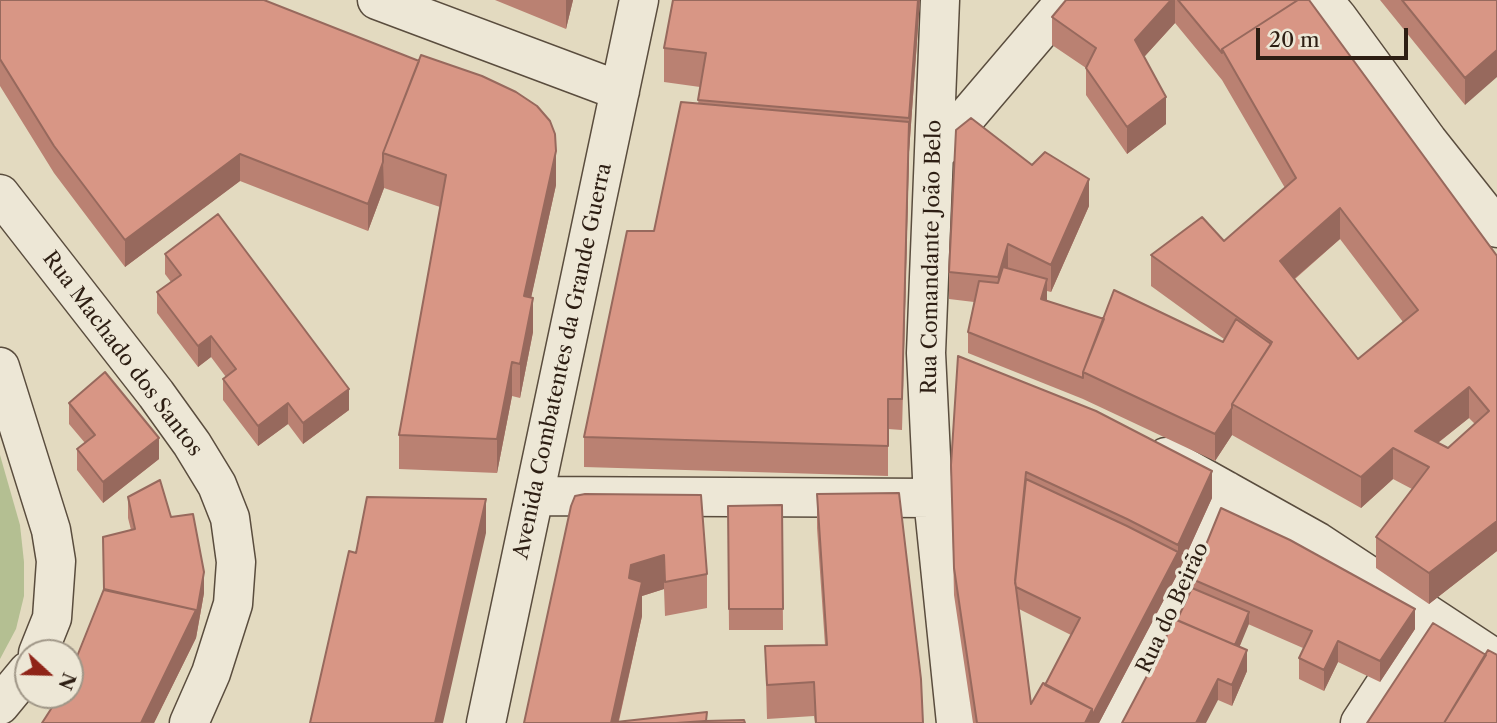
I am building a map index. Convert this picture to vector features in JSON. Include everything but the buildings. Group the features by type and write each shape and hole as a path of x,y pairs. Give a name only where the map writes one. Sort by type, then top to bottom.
{"street":[{"path":"377,0 620,91"},
{"name":"Avenida Combatentes da Grande Guerra","path":"486,723 639,0"},
{"name":"Rua Comandante João Belo","path":"940,0 926,353 933,499 956,723"},
{"path":"934,155 1066,0"},
{"path":"1339,6 1428,141 1497,228"},
{"name":"Rua Machado dos Santos","path":"0,194 192,444 217,485 230,518 236,562 233,604 211,673 189,723"},
{"path":"926,353 962,368"},
{"path":"0,367 51,530 56,561 52,618 44,639"},
{"path":"1138,443 1318,542 1497,660"},
{"name":"Rua do Beirão","path":"1118,723 1227,491"},
{"path":"534,496 933,499"},
{"path":"1360,723 1430,617"},
{"path":"0,705 14,688"}],"green space":[{"path":"0,455 20,525 24,596 16,629 0,659"}]}
